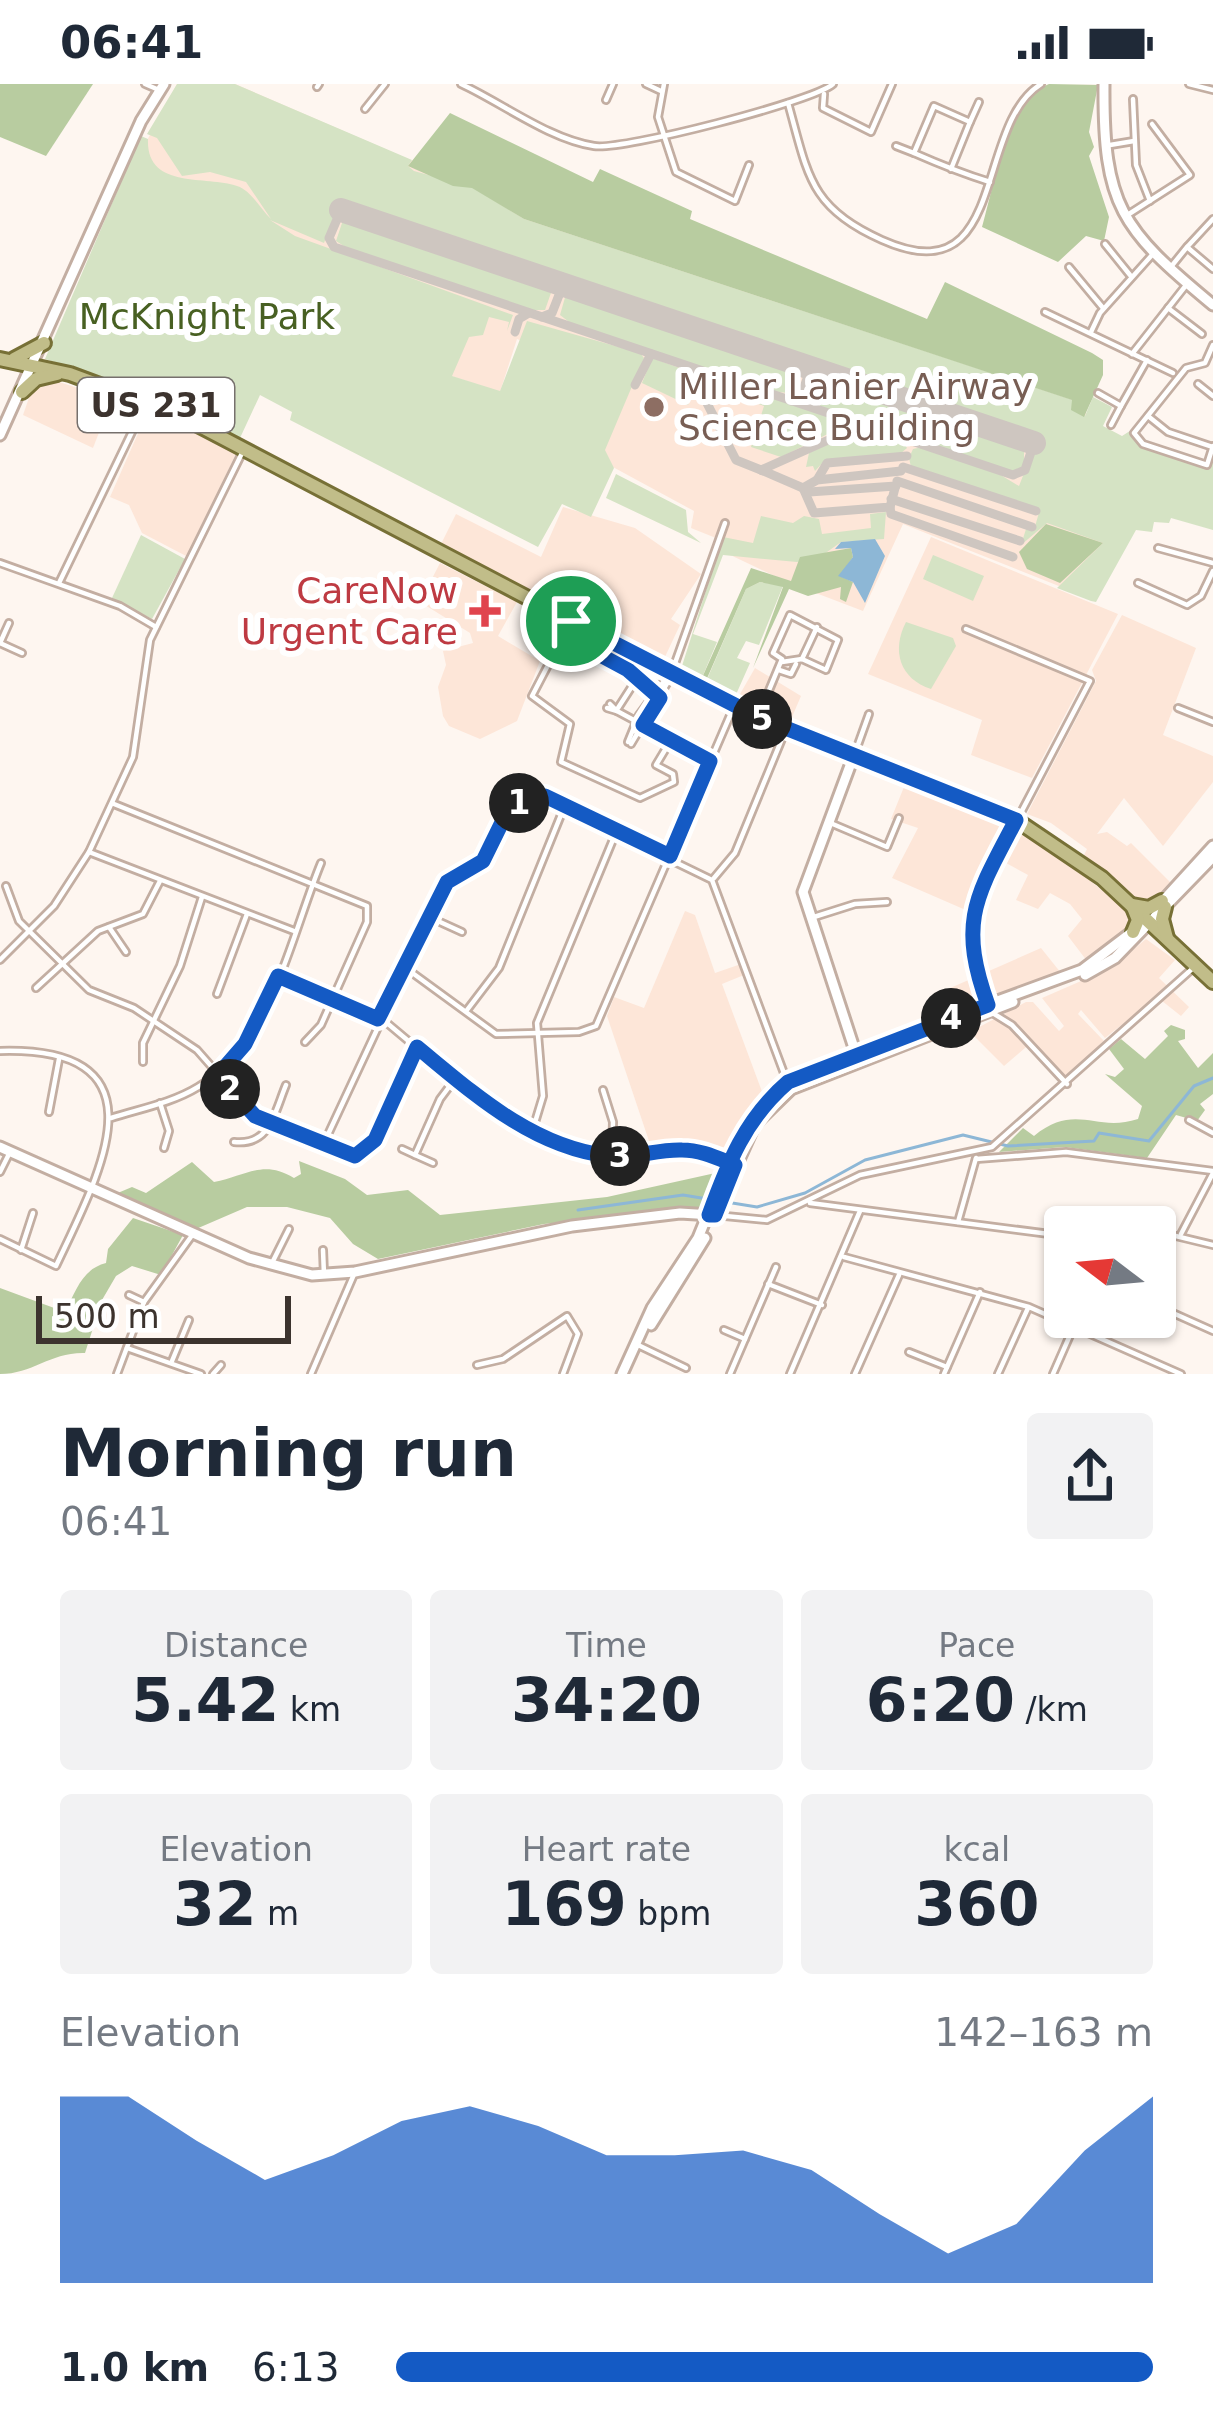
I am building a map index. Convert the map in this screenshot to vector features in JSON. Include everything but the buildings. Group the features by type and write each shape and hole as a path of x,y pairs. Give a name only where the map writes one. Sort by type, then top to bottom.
{"main road":[{"path":"1104,84 1108,176 1124,216 1152,255 1213,305"},
{"path":"0,435 140,121 162,87"},
{"path":"3,360 45,342"},
{"path":"45,342 64,373"},
{"path":"3,360 22,373 23,390"},
{"name":"US 231","path":"3,360 64,373 147,401 734,706 1016,820 1084,863 1213,982"},
{"path":"23,390 42,376 64,373"},
{"path":"854,755 806,879 808,919 857,1056"},
{"path":"1168,939 1162,919 1164,904 1213,846"},
{"path":"626,1374 716,1204 732,1164 755,1124 789,1085 1082,970 1133,936 1213,857"},
{"path":"1132,905 1164,904"},
{"path":"1132,905 1138,920 1133,936"},
{"path":"1133,936 1148,933 1168,939"},
{"path":"5,1149 271,1267 324,1275 520,1234 716,1204"}],"street":[{"path":"146,84 162,87"},
{"path":"365,109 385,84"},
{"path":"461,84 592,146 663,135 788,103 824,92 833,84"},
{"path":"606,100 613,84"},
{"path":"646,84 663,87 658,117 676,172 735,201 749,165"},
{"path":"824,92 824,108 832,116 871,132 892,84"},
{"path":"788,103 821,202 846,222 885,242 924,252 956,243 980,213 1013,114 1041,84"},
{"path":"1189,84 1213,90"},
{"path":"1133,98 1134,142 1150,201"},
{"path":"951,169 979,102"},
{"path":"914,153 934,106 970,122"},
{"path":"1124,216 1190,175 1152,124"},
{"path":"1104,146 1134,142"},
{"path":"896,146 990,182"},
{"path":"1169,269 1213,219"},
{"path":"1105,244 1130,275"},
{"path":"1187,248 1213,268"},
{"path":"1091,332 1103,309 1152,255"},
{"path":"1069,267 1103,309"},
{"path":"1132,354 1187,284"},
{"path":"1168,308 1202,334"},
{"path":"1045,312 1173,373"},
{"path":"1148,416 1168,432 1213,446 1207,465 1143,444 1134,433 1186,368 1204,363 1213,345"},
{"path":"1111,425 1147,360"},
{"path":"1204,363 1213,369"},
{"path":"1198,384 1213,396"},
{"path":"1098,393 1121,406"},
{"path":"59,583 147,401"},
{"path":"0,960 74,880 89,852 133,757 144,661 156,627 244,448"},
{"path":"657,696 636,721 630,743 643,725 670,672 724,523"},
{"path":"1138,583 1187,605 1201,596 1213,567 1158,548"},
{"path":"0,563 120,606 156,627"},
{"path":"780,666 799,661 826,670 838,640 818,627 790,614 773,653 780,666 791,674 799,661 818,627"},
{"path":"571,621 532,696 572,726 561,762 640,798 674,782 673,774 656,765 670,740"},
{"path":"9,623 0,643 22,652"},
{"path":"965,629 1090,681 977,896 970,922 972,956 989,1008 1012,1025 1067,1084"},
{"path":"563,635 657,696"},
{"path":"758,717 780,666"},
{"path":"617,709 636,680"},
{"path":"609,706 711,759"},
{"path":"407,969 496,1034 586,1030 600,1022 734,706"},
{"path":"1178,708 1213,722"},
{"path":"854,755 869,714"},
{"path":"712,880 735,853 786,729"},
{"path":"324,1143 378,1019 447,882 483,861 509,808 537,795 712,880 789,1085"},
{"path":"112,803 367,906 367,922 321,1025 304,1042"},
{"path":"466,1012 499,968 565,806"},
{"path":"828,822 887,847 899,818"},
{"path":"532,1129 543,1096 539,1016 617,830"},
{"path":"89,852 294,931"},
{"path":"110,1118 160,1103 218,1075 245,1044 278,976 321,863"},
{"path":"36,988 81,944 143,914 160,881"},
{"path":"6,886 15,915 29,933 89,990 154,1021 197,1050 247,1110 270,1124 355,1156 375,1140 417,1047"},
{"path":"143,1062 143,1043 180,966 202,897"},
{"path":"808,919 855,904 887,902"},
{"path":"217,994 247,914"},
{"path":"430,917 462,932"},
{"path":"110,927 126,952"},
{"path":"958,1223 977,1156 1067,1084 1196,966"},
{"path":"278,976 378,1019 492,1111 532,1129 611,1156 689,1150 732,1164"},
{"path":"0,1051 59,1059 90,1072 110,1118 107,1154 56,1266 0,1240"},
{"path":"49,1112 59,1059"},
{"path":"416,1155 455,1078"},
{"path":"234,1142 258,1141 286,1085"},
{"path":"603,1090 613,1122 611,1156"},
{"path":"160,1103 169,1131 164,1148"},
{"path":"1190,1120 1213,1133"},
{"path":"0,1172 5,1149"},
{"path":"402,1149 433,1163"},
{"path":"716,1204 767,1220 860,1175 977,1156 1066,1152 1213,1172 1181,1234"},
{"path":"810,1203 1044,1233"},
{"path":"790,1374 860,1211"},
{"path":"21,1250 33,1213"},
{"path":"271,1267 289,1229"},
{"path":"1176,1233 1213,1245"},
{"path":"117,1374 144,1302 193,1234"},
{"path":"323,1250 324,1275"},
{"path":"844,1257 1044,1313"},
{"path":"730,1374 776,1267"},
{"path":"310,1374 355,1272"},
{"path":"855,1374 899,1275"},
{"path":"768,1284 822,1305"},
{"path":"909,1352 945,1371 980,1292"},
{"path":"129,1295 144,1302"},
{"path":"998,1374 1029,1306"},
{"path":"1176,1314 1213,1330"},
{"path":"477,1365 503,1359 567,1316 578,1334 562,1374"},
{"path":"172,1361 189,1320"},
{"path":"724,1330 745,1340"},
{"path":"115,1338 201,1374"},
{"path":"1053,1374 1069,1338"},
{"path":"1100,1338 1180,1374"},
{"path":"638,1346 686,1367"},
{"path":"213,1374 221,1364"}],"shaded area":[{"path":"177,84 235,84 466,184 524,219 1079,402 1143,507 1094,600 903,524 863,611 787,582 724,552 726,542 691,528 694,511 611,466 604,450 628,388 517,339 500,392 451,376 463,339 194,212 134,165"},
{"path":"50,379 112,399 93,448 23,415 31,392"},
{"path":"147,413 237,451 188,557 142,533 129,505 110,497"},
{"path":"563,507 635,528 701,574 671,619 680,625 663,661 440,546 456,514 541,557"},
{"path":"931,537 1118,614 1032,778 971,755 982,720 868,674"},
{"path":"440,563 517,602 498,636 540,661 517,721 480,739 449,726 443,716 438,687 446,665 443,651 473,643 470,633 420,602"},
{"path":"1122,615 1196,648 1163,735 1213,756 1213,782 1163,846 1124,798 1097,834 1107,832 1127,846 1131,843 1172,884 1153,905 1137,905 1084,855 1087,849 1051,823 1027,814 1096,681 1092,670"},
{"path":"755,668 801,696 789,724 736,701"},
{"path":"906,782 985,814 1056,853 1130,913 1132,926 1087,961 1068,936 1082,919 1070,904 1050,893 1038,909 1016,900 1028,875 995,857 968,911 892,878 918,828 891,819"},
{"path":"685,911 695,915 715,973 741,964 744,975 722,984 764,1097 725,1158 696,1148 652,1150 607,1016 614,997 644,1008"},
{"path":"1146,939 1175,960 1159,978 1189,1007 1181,1016 1157,997 1105,1038 1081,1010 1078,1014 1104,1041 1066,1078 1033,1041 1004,1066 970,1032 1026,1002 1033,1002 1059,1031 1064,1026 1042,998 1111,968"},
{"path":"1041,948 1061,973 952,1013 948,989"}],"green space":[{"path":"0,84 93,84 46,156 0,137"},
{"name":"McKnight Park","path":"177,84 235,84 412,160 408,166 414,171 472,187 524,219 1073,400 1085,416 1093,397 1112,407 1103,426 1122,436 1133,429 1144,446 1208,467 1213,456 1213,530 1171,518 1169,523 1154,522 1152,532 1136,530 1096,602 1091,601 1057,588 1103,543 1047,523 1021,545 1026,529 1034,530 1040,509 911,467 909,458 913,449 922,447 994,471 1019,486 1039,435 339,202 324,243 270,220 295,236 513,315 507,331 509,322 489,317 483,335 469,337 452,376 500,391 527,321 644,358 605,450 614,468 591,517 562,504 538,547 290,420 292,412 260,395 240,438 138,389 45,359 141,136 148,139 157,166 167,173 180,178 242,188 271,219 246,182 210,172 182,176 157,138 147,134"},
{"path":"1049,84 1098,85 1089,132 1094,147 1089,156 1109,217 1104,241 1086,236 1058,262 982,227 1013,125 1035,93"},
{"path":"450,113 593,182 600,169 692,211 690,219 927,319 945,282 1092,353 1103,360 1103,375 1084,417 1071,410 1072,400 524,219 472,188 453,186 408,166"},
{"path":"343,220 552,290 545,310 529,310 350,250 336,241"},
{"path":"566,294 801,373 795,394 772,391 573,325 560,315"},
{"path":"652,358 688,371 695,386 688,405 642,383"},
{"path":"707,376 835,418 840,428 781,457 751,447 764,406 702,383"},
{"path":"816,378 1024,447 1024,467 1015,472 823,408 809,398"},
{"path":"862,428 903,441 907,448 901,453 825,460 815,471 813,466 806,467 809,453"},
{"path":"616,474 686,510 688,532 701,543 606,498"},
{"path":"886,512 884,539 841,542 820,557 797,562 723,555 693,634 717,642 701,680 681,669 723,537 753,543 761,516 793,523 804,516 819,519 822,534 871,528 870,514"},
{"path":"1046,524 1103,543 1060,583 1027,569 1019,552"},
{"path":"141,535 185,559 152,619 112,598"},
{"path":"851,548 853,557 840,576 853,582 846,602 840,599 841,587 808,596 789,589 753,668 783,587 760,582 746,589 705,683 701,680 751,568 791,581 800,557"},
{"path":"933,555 984,576 973,601 923,579"},
{"path":"760,582 783,586 759,645 746,641 737,658 750,663 734,699 705,684 746,589"},
{"path":"906,622 953,638 956,646 931,689 912,678 901,663 899,643"},
{"path":"1171,1025 1185,1030 1185,1039 1178,1041 1198,1068 1213,1053 1213,1094 1200,1104 1205,1110 1197,1121 1176,1115 1147,1158 1065,1147 999,1152 1023,1128 1034,1136 1074,1119 1110,1123 1138,1119 1142,1106 1105,1074 1115,1077 1124,1069 1109,1049 1121,1039 1145,1059 1168,1036 1164,1031"},
{"path":"299,1161 345,1179 367,1195 408,1190 440,1215 607,1197 720,1172 713,1195 701,1207 544,1224 378,1259 353,1244 330,1218 287,1207 247,1207 196,1229 113,1195 132,1187 146,1193 192,1162 214,1182 264,1169 294,1178 301,1174"},
{"path":"133,1218 183,1235 161,1275 132,1266 116,1276 102,1300 85,1353 0,1374 0,1288 65,1312 81,1282 106,1263 108,1249"}],"water":[{"path":"875,539 885,556 865,603 853,582 838,576 853,557 851,548 835,549 841,542"}],"waterway":[{"path":"578,1210 683,1195 757,1207 805,1193 865,1160 963,1135 1008,1146 1094,1141 1099,1133 1149,1141 1194,1086 1213,1078"}],"taxiway":[{"path":"341,210 329,238 334,247 1013,475 1025,470 1034,443"},
{"path":"542,317 552,313 561,290 571,288"},
{"path":"515,332 519,319 529,313"},
{"path":"635,385 651,354"},
{"path":"791,401 801,396 808,376 800,365"},
{"path":"689,368 736,460 761,470 862,425"},
{"path":"817,480 827,463 907,456"},
{"path":"903,467 1036,511"},
{"path":"761,470 803,488"},
{"path":"895,488 890,507 814,513 803,488 817,480 901,471"},
{"path":"897,481 1032,527"},
{"path":"809,492 896,486"},
{"path":"891,499 1020,541"},
{"path":"890,507 891,514 1013,557"}],"runway":[{"path":"341,210 1034,443"}],"place":[{"name":"Miller Lanier Airway Science Building","path":"654,407"},
{"name":"CareNow Urgent Care","path":"485,611"}],"route":[{"path":"571,621 563,635 628,670 660,698 643,725 710,761 670,856 545,796 531,796 509,808 483,861 442,888 407,969 378,1019 278,976 245,1044 218,1075 255,1116 355,1156 371,1148 417,1047 492,1111 590,1153 635,1156 689,1150 698,1151 729,1163 735,1165 715,1215 709,1215 729,1163 738,1140 765,1102 788,1082 988,1005 972,956 970,922 977,896 1016,820 758,717 571,621"}]}
